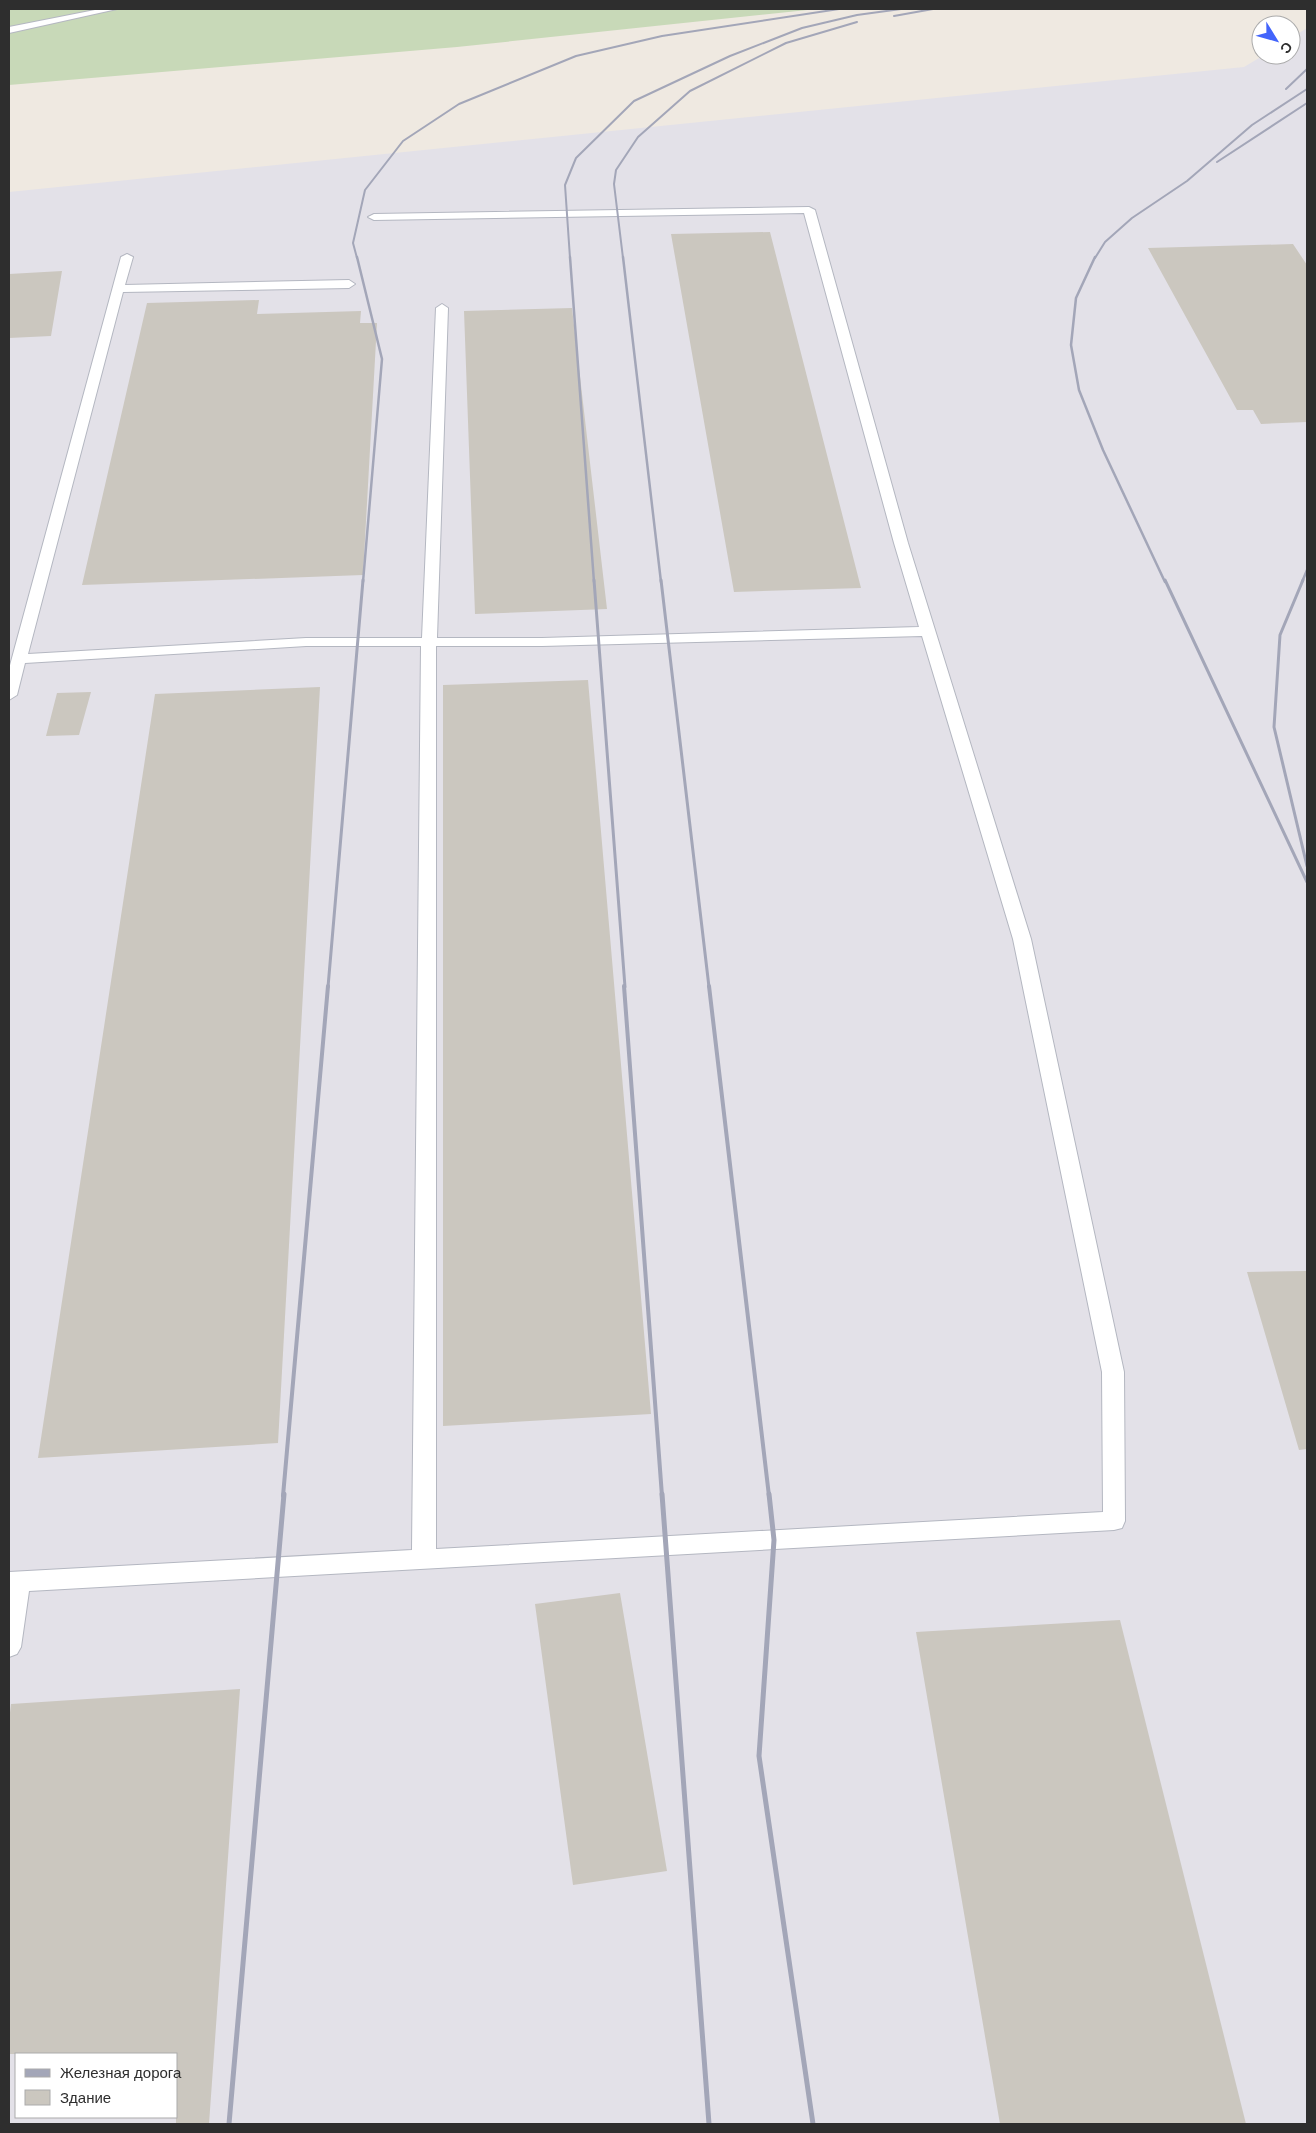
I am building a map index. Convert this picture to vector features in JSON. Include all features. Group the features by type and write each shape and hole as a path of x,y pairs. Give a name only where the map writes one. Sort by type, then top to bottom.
{"lane":[{"path":"9,30 112,9"},
{"path":"9,1647 14,1581 1114,1521 1113,1372 1022,939 901,543 810,210 374,217"},
{"path":"9,695 127,256"},
{"path":"118,289 349,284"},
{"path":"424,1558 429,642 442,308"},
{"path":"19,659 306,642 542,642 928,630"}],"shaded area":[{"path":"1307,28 1307,2124 9,2124 9,192 1244,67 1251,63 1251,65 1301,65 1301,32"}],"green space":[{"path":"9,9 817,9 457,47 9,85"}],"building":[{"path":"770,232 861,588 734,592 671,234"},
{"path":"1293,244 1307,265 1307,422 1261,424 1253,410 1237,410 1148,248"},
{"path":"62,271 51,336 9,338 9,274"},
{"path":"259,300 257,314 361,311 360,323 377,323 363,575 82,585 147,303"},
{"path":"572,308 607,609 475,614 464,311"},
{"path":"588,680 651,1414 443,1426 443,685"},
{"path":"320,687 278,1443 38,1458 155,694"},
{"path":"91,692 79,735 46,736 57,693"},
{"path":"1307,1271 1307,1449 1299,1450 1247,1272"},
{"path":"620,1593 667,1871 573,1885 535,1604"},
{"path":"1120,1620 1246,2124 1000,2124 916,1632"},
{"path":"240,1689 209,2124 176,2124 176,2118 178,2118 178,2053 9,2054 9,1721 11,1704"}],"railway":[{"path":"357,258 353,243 365,190 403,141 459,104 576,56 662,36 839,9"},
{"path":"570,258 565,185 576,158 634,101 730,56 802,28 857,15 901,9"},
{"path":"894,16 933,9"},
{"path":"623,258 614,184 616,170 638,137 690,91 786,43 857,22"},
{"path":"1286,89 1307,69"},
{"path":"1095,258 1105,242 1132,218 1187,181 1252,125 1307,89"},
{"path":"1217,162 1307,103"},
{"path":"357,257 382,359 363,582"},
{"path":"570,257 594,582"},
{"path":"623,257 661,582"},
{"path":"1095,257 1076,298 1071,345 1079,390 1103,450 1165,582"},
{"path":"1302,582 1307,570"},
{"path":"328,987 363,580"},
{"path":"594,580 625,987"},
{"path":"661,580 709,987"},
{"path":"1165,580 1307,882"},
{"path":"1303,580 1280,635 1274,727 1307,866"},
{"path":"283,1496 328,986"},
{"path":"624,986 662,1496"},
{"path":"709,986 769,1496"},
{"path":"229,2124 284,1494"},
{"path":"662,1494 709,2124"},
{"path":"769,1494 774,1540 759,1756 813,2124"}]}
